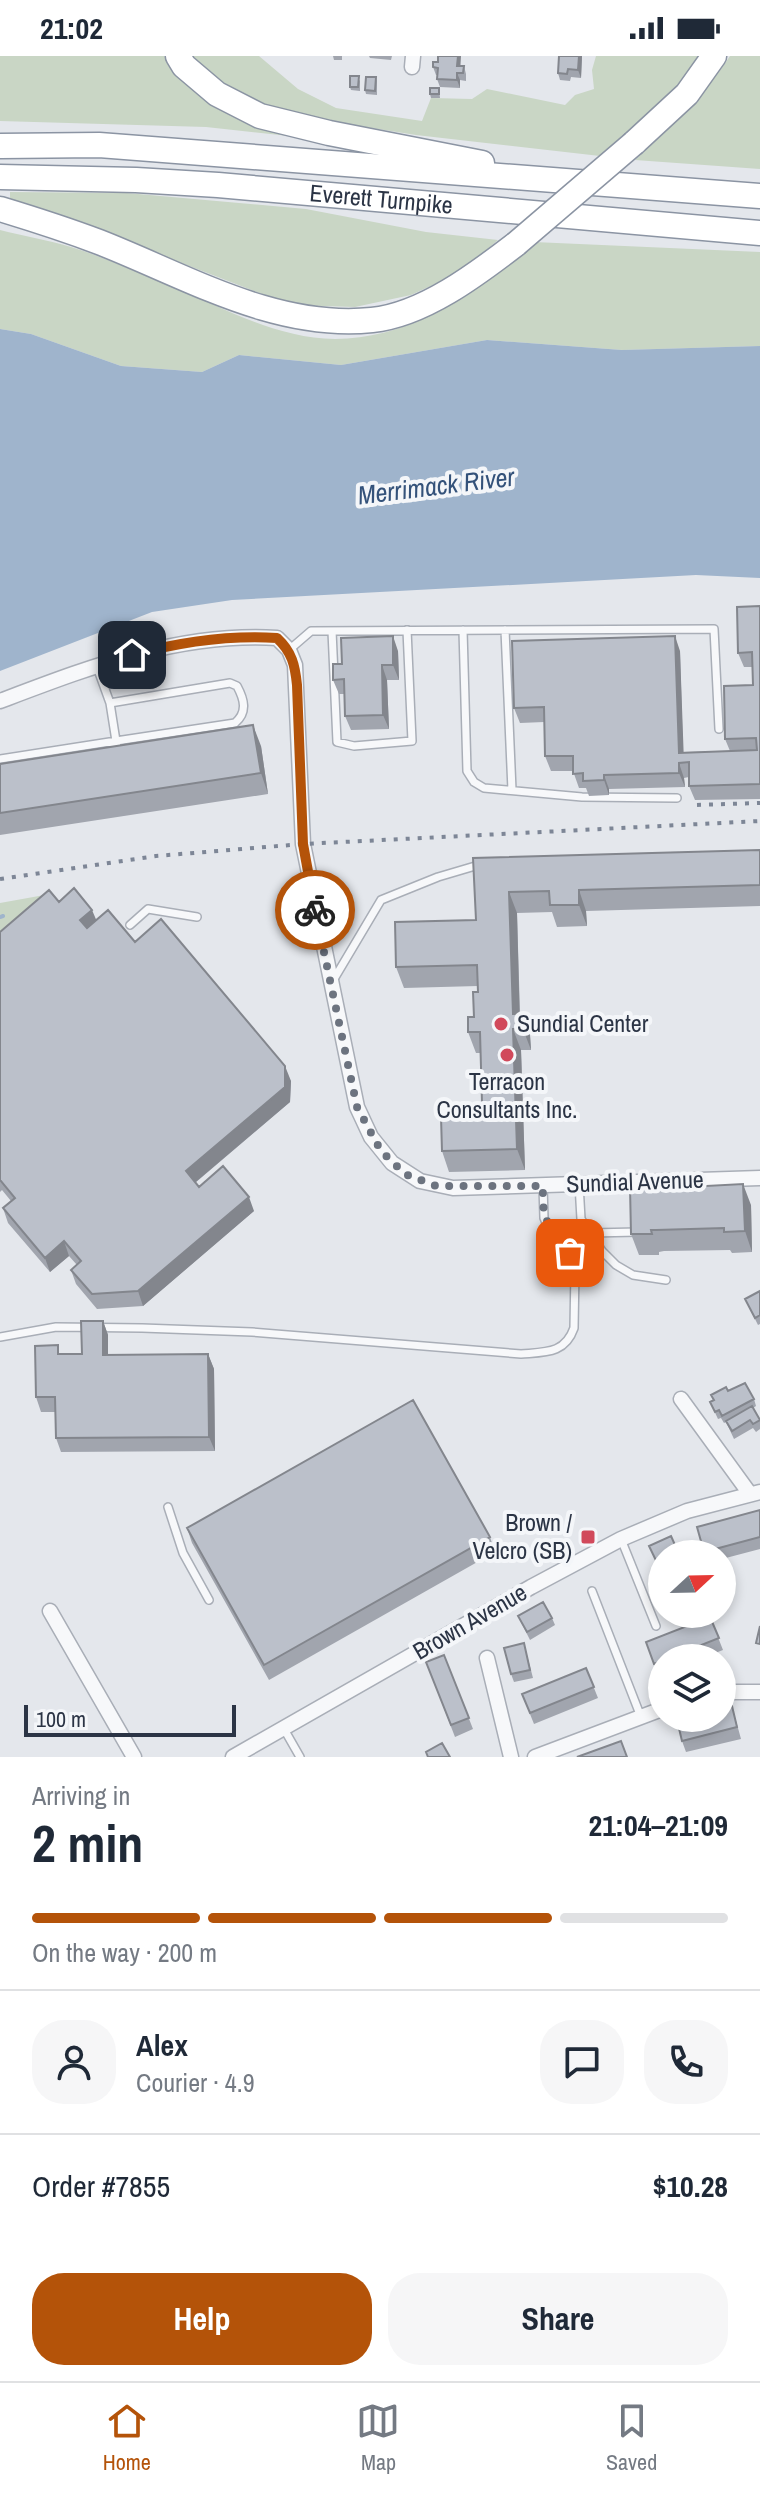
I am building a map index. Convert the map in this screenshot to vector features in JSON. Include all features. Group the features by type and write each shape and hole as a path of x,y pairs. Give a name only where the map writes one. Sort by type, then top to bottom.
{"highway":[{"path":"178,56 184,66 217,94 260,116 329,133 594,185"},
{"path":"0,209 97,242 237,300 285,313 336,321 375,320 426,304 476,276 634,143 687,94 714,56"},
{"name":"Everett Turnpike","path":"0,146 99,145 594,185 760,195"},
{"name":"Everett Turnpike","path":"0,177 122,179 218,185 760,233"}],"street":[{"path":"0,701 96,665 163,646 228,638 277,638 289,650"},
{"name":"Sundial Avenue","path":"289,650 295,665 297,685 303,844 330,985 357,1107 371,1137 392,1163 420,1181 436,1186 543,1186 760,1178"},
{"path":"681,1399 755,1493"},
{"name":"Brown Avenue","path":"233,1757 518,1594 621,1539 687,1511 755,1493"},
{"path":"50,1611 134,1757"},
{"path":"487,1658 511,1757"},
{"path":"736,1692 760,1692"},
{"path":"535,1757 648,1714"}],"lane":[{"path":"289,650 311,631 714,629 719,729"},
{"path":"332,631 337,742 354,746 412,741 407,630"},
{"path":"463,630 467,771 474,782 484,788 582,797 677,798"},
{"path":"505,630 512,790"},
{"path":"96,665 110,703 119,763"},
{"path":"0,759 235,723 241,718 244,708 243,696 237,686 230,683 110,703"},
{"path":"330,985 381,900 438,877 488,862"},
{"path":"130,925 148,909 197,917"},
{"path":"579,1184 581,1219 602,1251 616,1265 633,1275 666,1280"},
{"path":"0,1337 56,1327 142,1328 283,1334 521,1354 558,1350 571,1337 574,1328 575,1270 570,1253 549,1229 544,1218 543,1186"},
{"path":"591,1233 638,1232"},
{"path":"168,1507 183,1553 209,1600"},
{"path":"621,1539 648,1606"},
{"path":"592,1591 641,1717"},
{"path":"284,1729 300,1757"}],"green space":[{"path":"0,56 164,56 204,98 289,136 206,127 0,121"},
{"path":"188,56 259,56 298,89 336,108 422,121 431,98 472,99 487,89 565,105 575,95 594,89 592,70 596,56 701,56 667,103 600,156 416,135 277,113 227,91"},
{"path":"730,56 760,56 760,169 635,160 698,98"},
{"path":"10,192 127,193 306,209 426,232 498,240 461,272 411,295 355,307 290,305 47,211 10,201"},
{"path":"0,230 96,255 270,327 335,339 391,331 442,309 490,278 534,242 760,252 760,346 622,350 487,340 341,365 239,355 202,372 121,366 31,334 0,329"},
{"path":"50,894 0,935 0,903"}],"water":[{"name":"Merrimack River","path":"0,329 31,334 121,366 202,372 239,355 341,365 487,340 622,350 760,346 760,578 696,575 232,600 152,612 0,671"}],"building":[{"path":"438,56 458,56 457,66 464,66 463,73 457,73 457,80 437,79 438,68 433,67 433,62 438,62"},
{"path":"559,56 579,56 578,70 568,69 567,74 558,73"},
{"path":"350,76 359,76 358,87 350,87"},
{"path":"366,77 376,77 375,91 365,90"},
{"path":"430,88 439,88 439,94 430,94"},
{"path":"760,606 760,784 689,786 689,762 679,763 679,773 604,775 604,780 583,781 583,773 573,774 573,756 545,756 544,707 514,708 512,641 675,636 679,753 757,750 756,738 725,739 724,686 753,685 752,652 738,653 737,607"},
{"path":"393,636 393,665 382,665 383,715 345,716 344,679 333,680 333,664 342,664 341,638"},
{"path":"253,725 261,773 0,813 0,764"},
{"path":"760,850 760,885 579,890 579,905 550,905 549,891 509,892 513,1014 523,1014 523,1029 513,1029 517,1149 442,1151 441,1117 476,1116 476,1103 482,1103 480,1032 468,1032 468,1017 474,1017 473,992 478,992 477,965 396,967 395,922 476,920 473,858"},
{"path":"74,888 92,910 80,920 87,928 108,910 135,942 161,919 285,1066 285,1087 186,1171 199,1187 223,1166 249,1197 138,1291 92,1294 71,1270 81,1261 64,1241 45,1258 3,1208 15,1198 0,1180 0,932 49,890 59,902"},
{"path":"743,1184 745,1231 724,1232 724,1228 651,1230 652,1234 631,1234 630,1187 650,1186 650,1189"},
{"path":"760,1291 760,1315 755,1318 745,1299"},
{"path":"81,1321 103,1321 103,1355 208,1354 209,1437 56,1438 55,1397 36,1397 35,1346 58,1345 58,1354 82,1354"},
{"path":"745,1383 754,1399 722,1416 719,1410 715,1412 710,1402 714,1400 711,1395 726,1387 728,1391"},
{"path":"413,1400 490,1537 264,1665 187,1528"},
{"path":"752,1406 760,1420 753,1424 750,1420 732,1431 726,1421"},
{"path":"760,1510 760,1537 736,1543 736,1540 701,1540 697,1527"},
{"path":"543,1602 552,1618 527,1632 518,1616"},
{"path":"682,1628 715,1628 719,1638 704,1644 648,1644 648,1648 646,1642"},
{"path":"524,1643 530,1670 511,1674 504,1648"},
{"path":"444,1655 469,1718 451,1725 426,1662"},
{"path":"586,1668 594,1687 530,1713 522,1694"},
{"path":"680,1732 717,1732 682,1741"},
{"path":"621,1741 627,1757 577,1757"},
{"path":"442,1743 450,1757 428,1757 426,1752"}],"railway":[{"path":"697,805 760,803"},
{"path":"0,879 156,856 303,844 760,821"}],"way so far":[{"path":"315,910 357,1107 381,1151 405,1174 436,1186 543,1186 542,1210 546,1223 570,1253"}],"place":[{"name":"Sundial Center","path":"501,1024"},
{"name":"Terracon Consultants Inc.","path":"507,1055"},
{"name":"Brown / Velcro (SB)","path":"588,1537"}],"route":[{"path":"132,655 195,641 256,637 277,638 289,650 295,665 297,685 303,844 315,910"}]}
